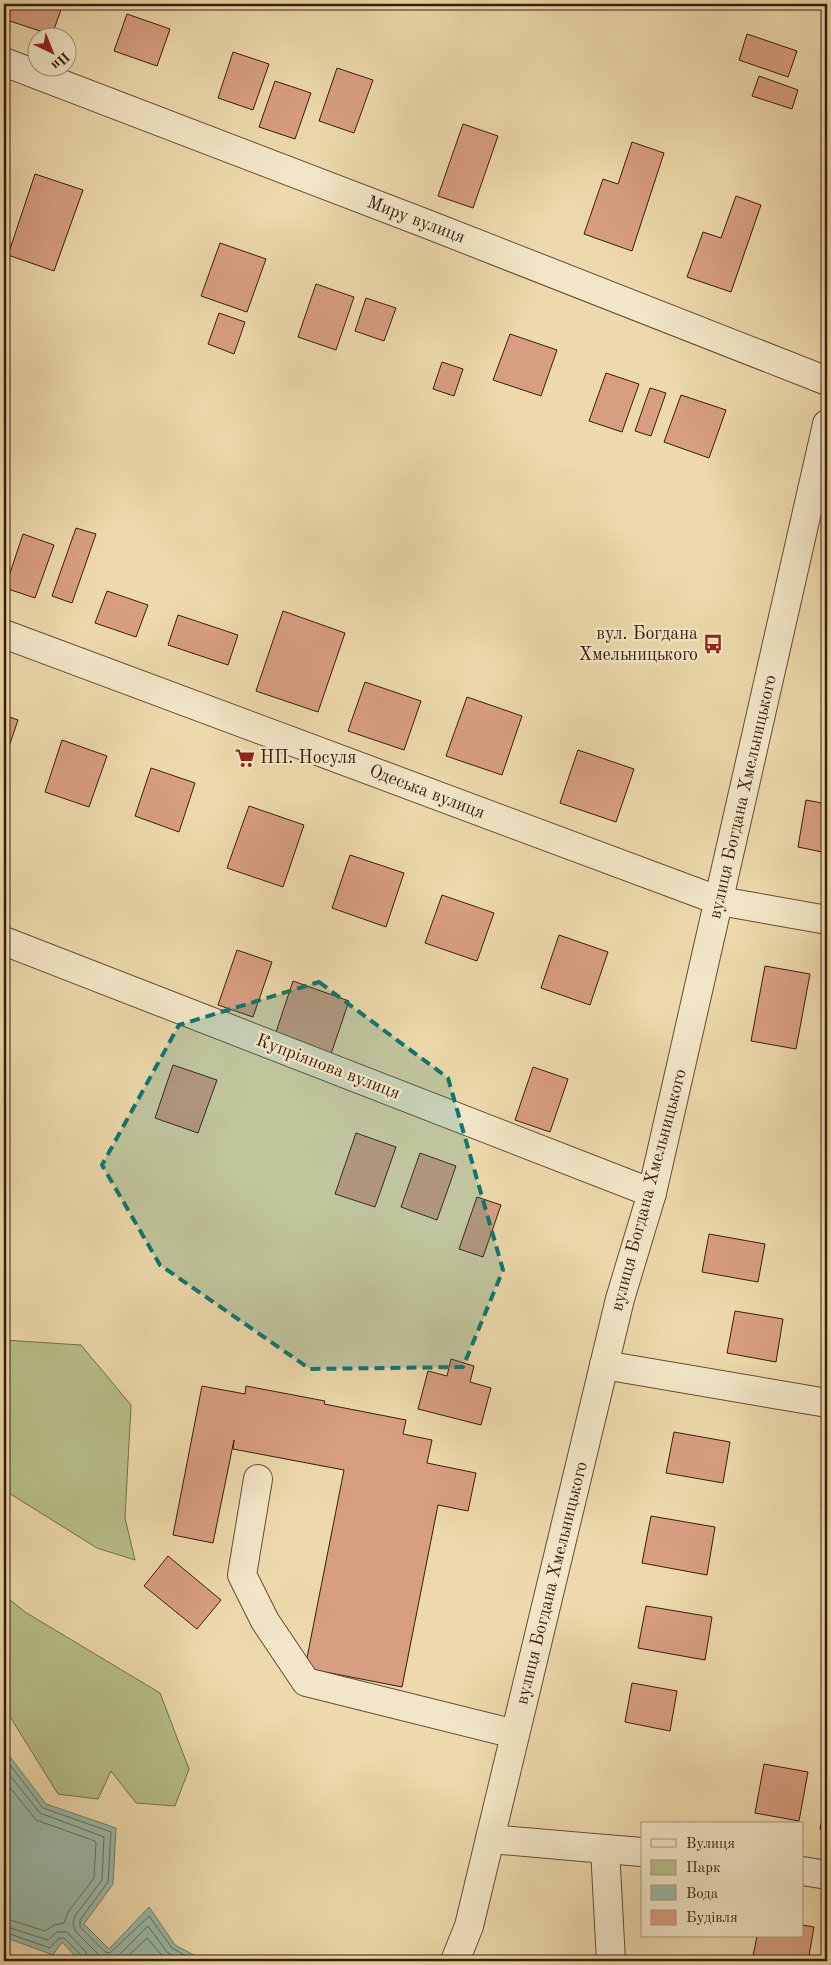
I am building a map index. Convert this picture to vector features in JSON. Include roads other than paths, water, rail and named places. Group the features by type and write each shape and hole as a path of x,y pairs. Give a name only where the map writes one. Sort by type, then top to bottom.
{"street":[{"name":"Миру вулиця","path":"4,62 427,224 827,381"},
{"name":"вулиця Богдана Хмельницького","path":"455,1961 469,1926 620,1299 652,1193 720,902 827,424"},
{"name":"Одеська вулиця","path":"4,634 720,902 827,920"},
{"name":"Купріянова вулиця","path":"4,941 652,1193"},
{"path":"604,1365 827,1403"},
{"path":"258,1479 242,1575 265,1621 306,1682 516,1734"},
{"path":"490,1839 641,1852"},
{"path":"605,1849 611,1961"},
{"path":"804,1871 827,1875"}],"water":[{"path":"4,1749 46,1804 116,1828 113,1884 84,1924 109,1949 149,1907 175,1945 205,1961 80,1961 62,1942 53,1955 4,1937"}],"place":[{"name":"вул. Богдана Хмельницького","path":"713,644"},
{"name":"НП. Носуля","path":"245,758"}]}
